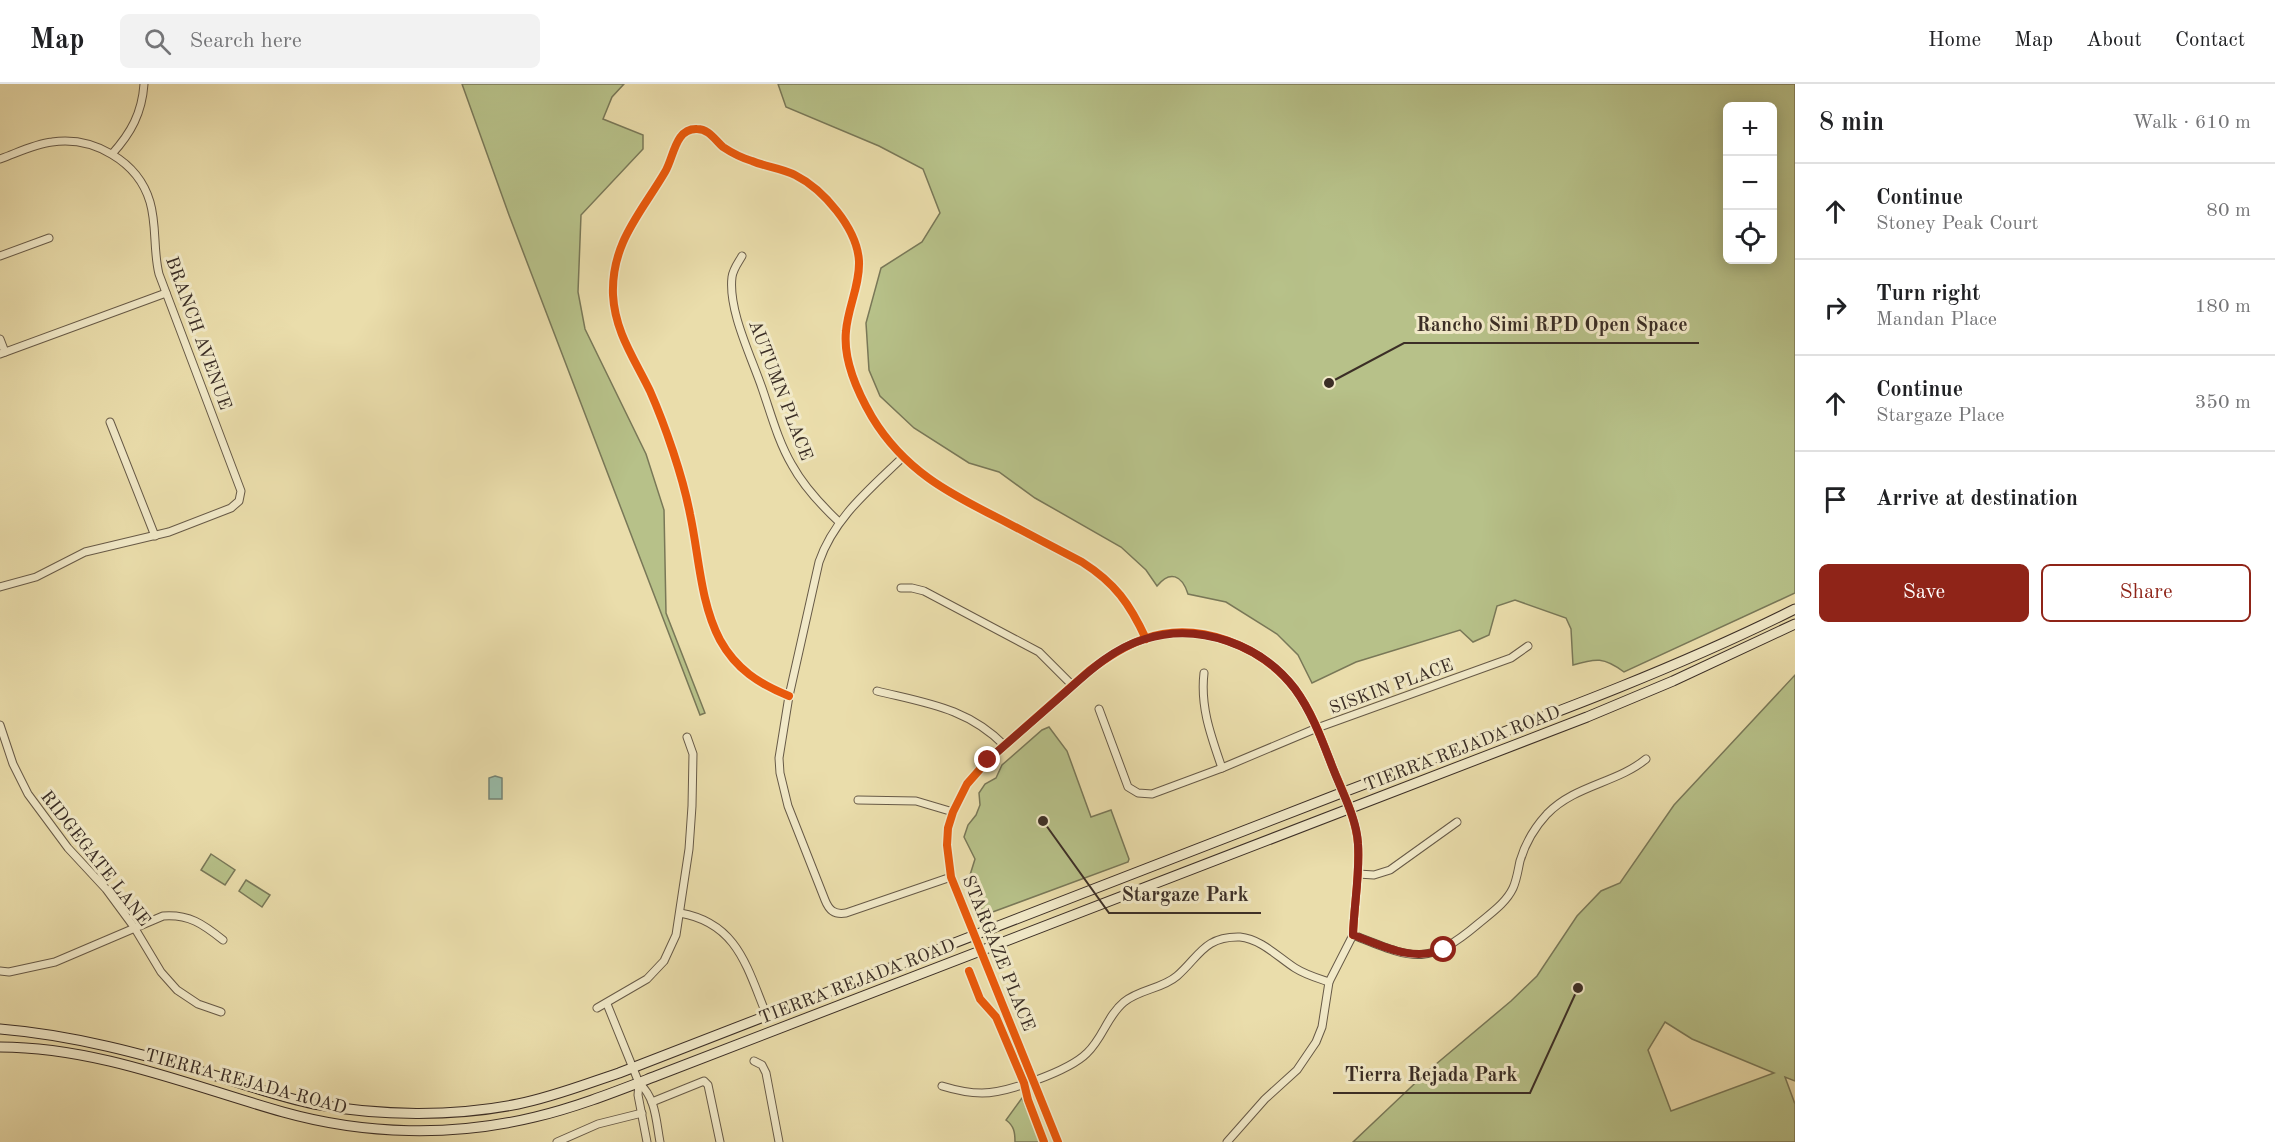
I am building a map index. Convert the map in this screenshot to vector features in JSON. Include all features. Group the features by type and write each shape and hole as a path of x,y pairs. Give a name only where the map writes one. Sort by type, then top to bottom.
{"main road":[{"name":"TIERRA REJADA ROAD","path":"0,1029 45,1033 125,1050 314,1104 412,1113 475,1110 519,1104 579,1087 633,1067 1343,793 1548,717 1648,677 1795,609"},
{"name":"TIERRA REJADA ROAD","path":"0,1047 44,1050 87,1057 143,1070 313,1119 345,1125 389,1129 449,1130 504,1124 571,1108 639,1083 1587,717 1673,681 1795,624"}],"street":[{"path":"112,154 125,140 137,118 144,84"},
{"path":"789,696 767,687 746,674 730,656 719,637 705,597 684,490 656,406 625,345 615,315 614,275 622,242 632,221 666,171 677,140 683,132 698,129 710,134 739,156 782,170 809,183 829,201 850,231 859,260 857,283 846,330 850,363 859,391 871,415 903,457 922,475 947,492 1099,573 1125,600 1146,639"},
{"name":"BRANCH AVENUE","path":"0,159 36,146 66,141 90,145 112,154 135,175 149,200 154,221 156,262 166,294 241,491 236,504 221,512 154,536"},
{"path":"0,256 49,238"},
{"name":"AUTUMN PLACE","path":"742,256 732,276 735,306 780,439 791,464 804,484 819,503 839,522"},
{"path":"0,339 3,353 166,294"},
{"path":"0,587 36,577 85,552 154,536 110,422"},
{"path":"903,457 839,522 827,541 819,562 789,696 779,758 782,788 828,908 839,914 951,877"},
{"path":"901,588 924,591 1028,646 1050,662 1073,686"},
{"name":"STARGAZE PLACE","path":"1058,1142 951,877 947,844 953,812 967,784 977,771 1107,658 1146,639 1166,634 1208,636 1247,649 1281,674 1295,689 1317,728 1349,808 1358,844 1353,935"},
{"name":"SISKIN PLACE","path":"1099,709 1128,787 1138,794 1152,794 1222,768 1317,728 1511,658 1528,646"},
{"path":"1204,673 1202,694 1209,729 1222,768"},
{"path":"877,691 959,713 984,727 1005,746"},
{"name":"RIDGEGATE LANE","path":"0,724 13,764 28,794 68,848 106,889 134,927 161,972 177,990 198,1004 221,1012"},
{"path":"597,1008 636,987 656,970 671,948 680,913 689,849 693,754 687,736"},
{"path":"1227,1142 1306,1058 1322,1027 1329,982 1353,935 1410,955 1431,954 1456,943 1506,899 1512,889 1527,843 1546,814 1574,793 1635,767 1646,759"},
{"path":"858,800 916,801 953,812"},
{"path":"1358,874 1374,875 1390,870 1457,822"},
{"path":"680,913 705,920 729,938 744,959 767,1016"},
{"path":"0,970 9,972 55,962 163,916 189,917 223,940"},
{"path":"942,1086 958,1091 983,1093 1009,1089 1078,1061 1096,1043 1117,1008 1138,993 1171,981 1180,974 1194,956 1215,942 1227,938 1252,939 1310,976 1329,982"},
{"path":"607,1004 639,1083 638,1095 647,1142"},
{"path":"754,1061 762,1065 766,1073 779,1142"},
{"path":"652,1102 704,1082 708,1086 720,1142"},
{"path":"639,1083 648,1091 652,1102 660,1142"},
{"path":"557,1142 598,1124 642,1113"}],"green space":[{"path":"462,84 624,84 612,97 603,119 643,135 643,149 581,215 578,292 585,329 646,454 664,510 666,613 705,713 700,715 509,215"},
{"path":"778,84 1795,84 1795,593 1624,672 1600,660 1573,665 1571,629 1566,618 1515,600 1497,606 1489,635 1473,642 1460,630 1356,662 1312,683 1298,655 1277,634 1226,602 1188,594 1182,582 1175,577 1166,578 1157,586 1146,570 1121,547 1035,498 999,472 969,463 914,428 880,396 869,370 866,323 881,268 922,242 940,213 923,169 879,146 786,107"},
{"path":"1795,675 1795,1081 1785,1077 1795,1104 1795,1142 1353,1142 1429,1070 1537,976 1577,916 1601,891 1620,883 1674,805","holes":["1665,1022 1692,1039 1774,1073 1671,1111 1648,1050"]},
{"path":"1049,727 1067,751 1091,817 1111,810 1129,859 1128,862 985,913 981,908 970,875 975,859 964,837 980,805 979,793 985,784 996,778 1002,765 1042,730"},
{"path":"211,854 235,870 225,885 201,870"},
{"path":"246,880 270,895 262,907 239,891"},
{"path":"1022,1098 1040,1142 1015,1142 1014,1130 1006,1120"}],"shaded area":[{"path":"495,776 502,778 502,799 489,799 489,778"}],"cycle path":[{"path":"789,696 758,681 741,667 726,650 713,625 704,594 687,499 678,468 656,405 617,321 613,295 614,276 622,244 637,215 665,172 676,144 684,133 690,130 701,129 737,155 790,173 806,181 827,200 845,223 857,248 859,261 858,279 846,331 849,364 857,387 872,417 898,452 946,490 1094,570 1120,595 1134,615 1146,639"},
{"path":"1058,1142 951,877 947,845 948,828 967,784 988,760 1089,671 1122,649 1144,639 1164,634 1185,633 1227,640 1265,660 1281,673 1295,689 1312,717 1352,814 1358,844 1358,878 1353,935"},
{"path":"969,971 980,999 996,1017 1024,1083 1044,1142"}],"place":[{"name":"Rancho Simi RPD Open Space","path":"1329,383"},
{"name":"Stargaze Park","path":"1043,821"},
{"name":"Tierra Rejada Park","path":"1578,988"}],"route":[{"path":"988,760 1089,671 1125,647 1166,634 1208,636 1228,641 1265,660 1281,674 1295,689 1317,728 1349,808 1357,835 1358,874 1353,935 1410,955 1431,954 1444,950"}]}
